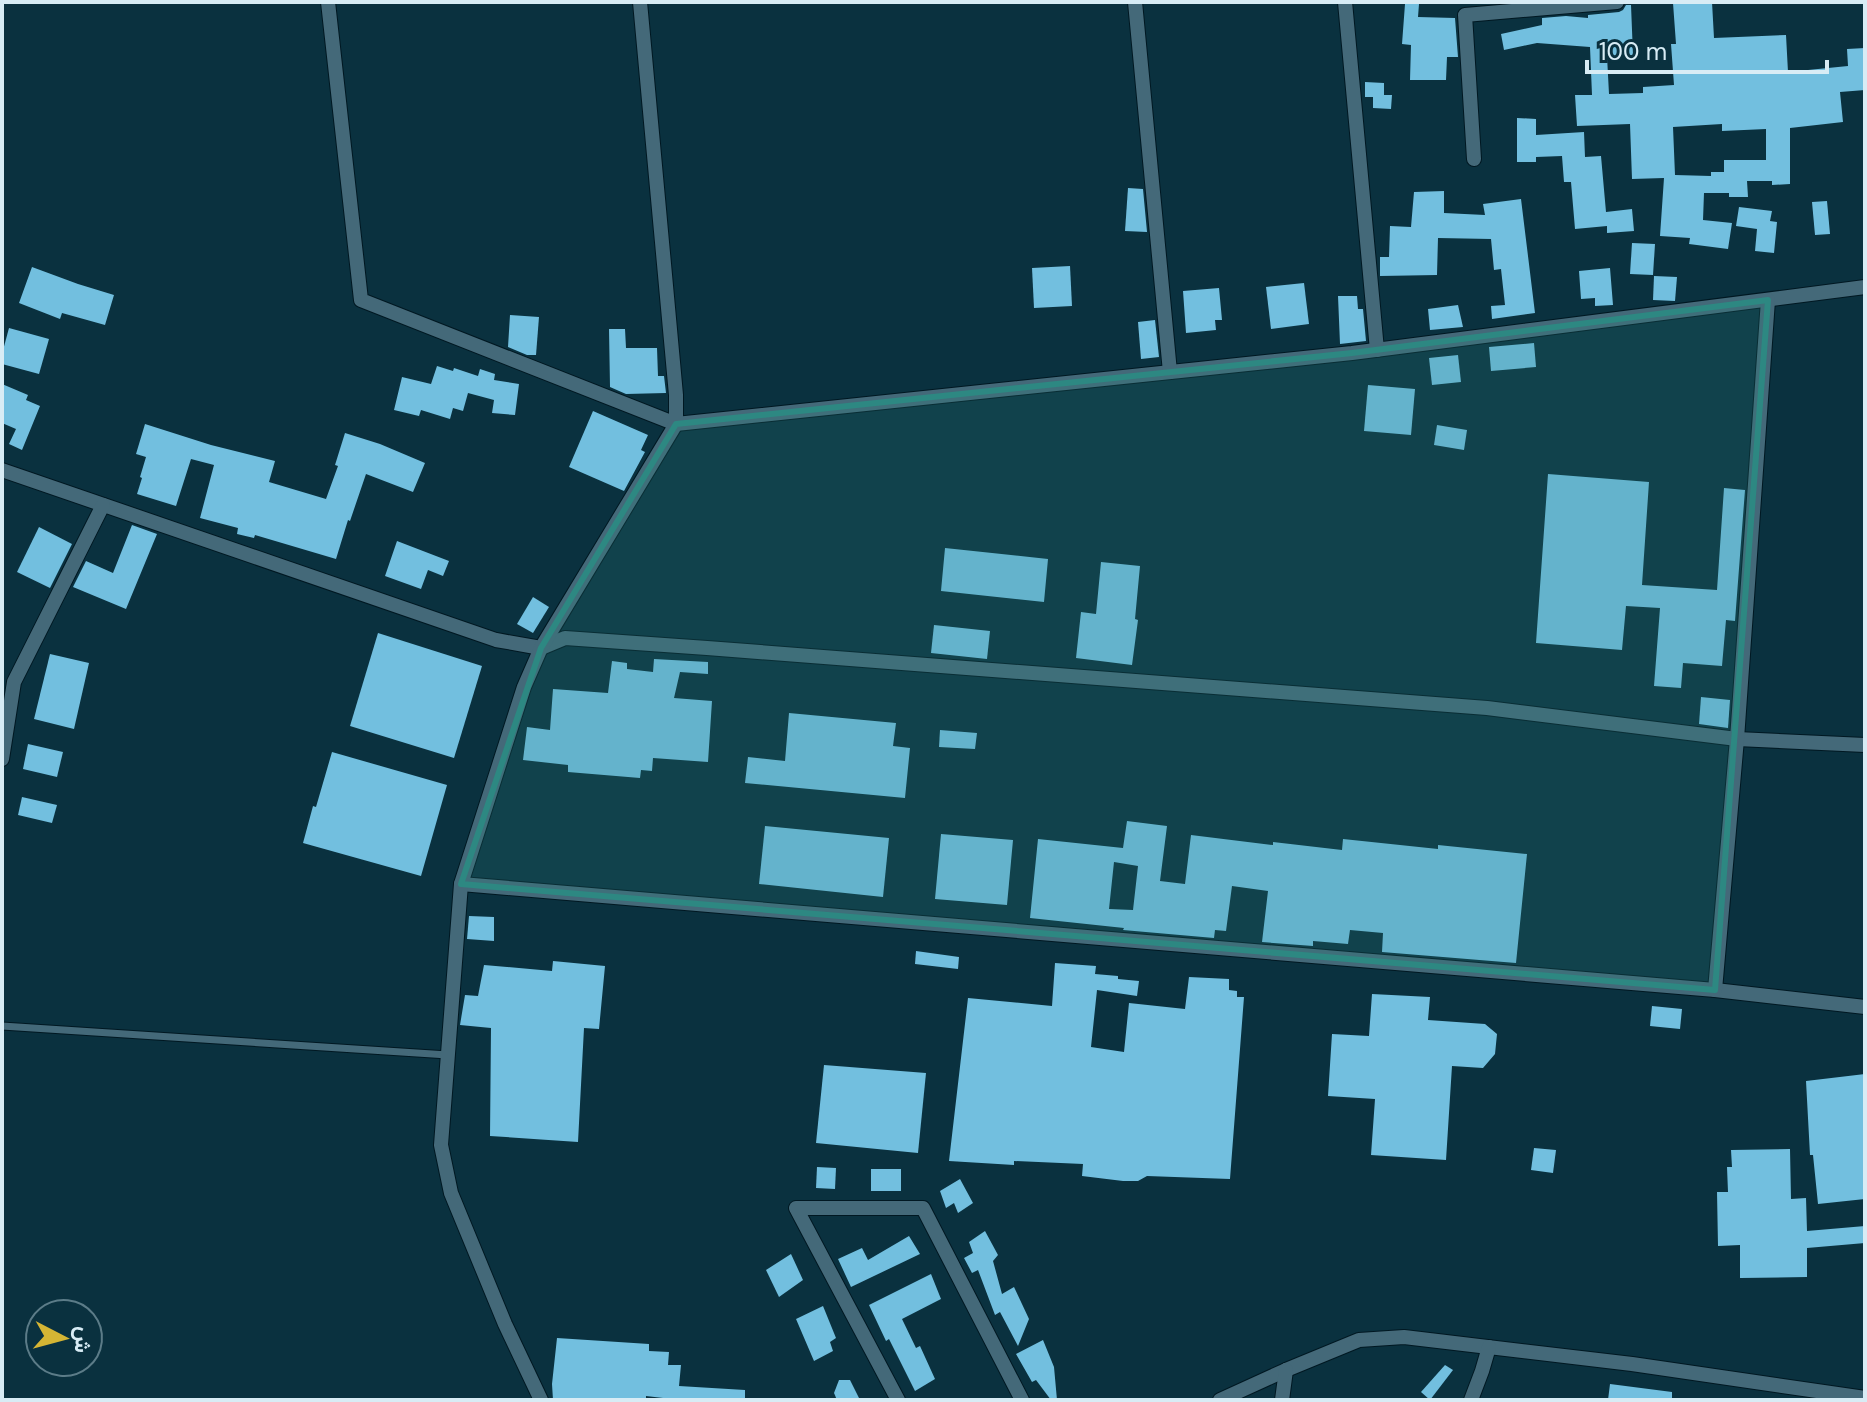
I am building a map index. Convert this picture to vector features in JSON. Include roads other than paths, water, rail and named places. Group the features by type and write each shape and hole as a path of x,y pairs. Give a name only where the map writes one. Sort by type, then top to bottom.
{"street":[{"path":"328,2 361,300 676,424 1377,350 1865,287"},
{"path":"541,1400 505,1324 451,1193 441,1145 461,884 524,687 541,648 676,424 676,395 640,2"},
{"path":"1135,2 1170,372"},
{"path":"1345,2 1377,350"},
{"path":"1474,159 1465,15 1539,5 1617,2"},
{"path":"1715,990 1737,739 1768,300"},
{"path":"2,470 496,640 541,648 565,638 707,648 1487,708 1737,739 1865,745"},
{"path":"2,759 14,682 103,505"},
{"path":"461,884 1715,990 1865,1007"},
{"path":"898,1400 796,1208 923,1208 1022,1400"},
{"path":"1220,1400 1359,1340 1404,1337 1632,1364 1783,1393 1865,1398"},
{"path":"1471,1400 1489,1347"},
{"path":"1282,1400 1286,1370"}],"lane":[{"path":"2,1026 448,1055"}]}
